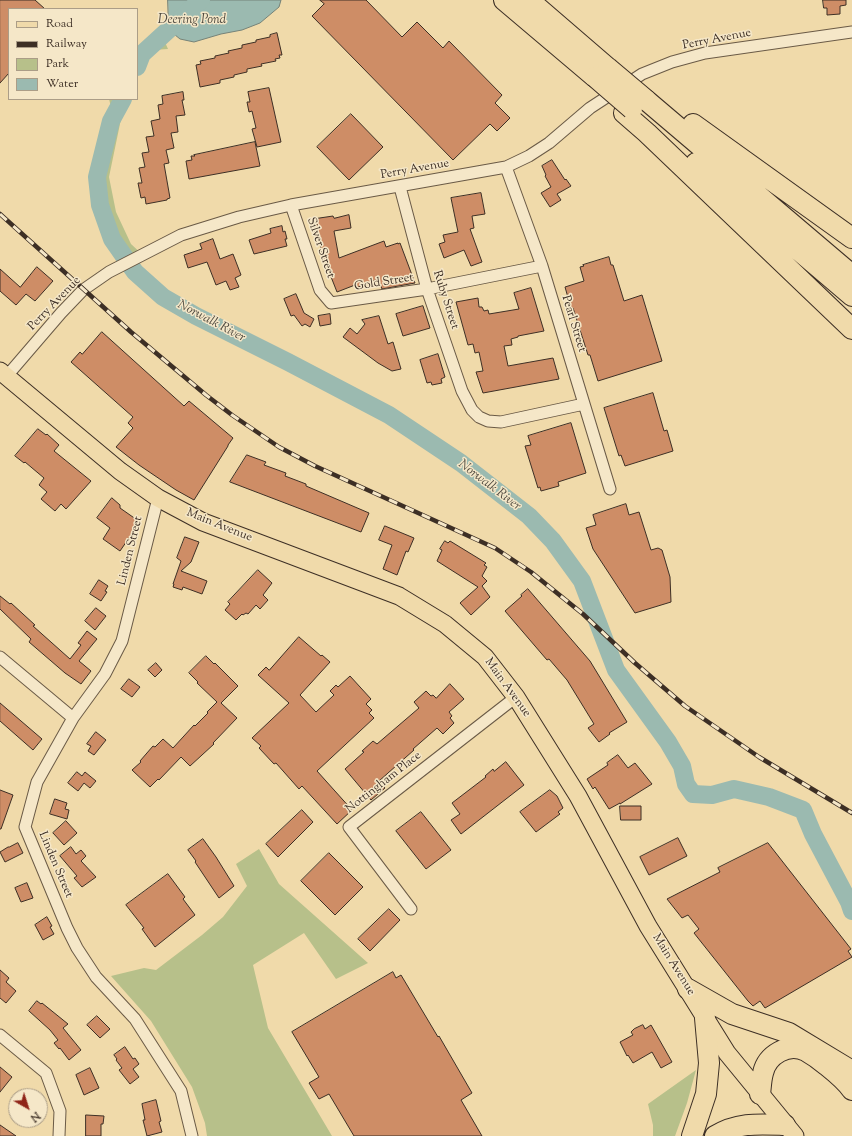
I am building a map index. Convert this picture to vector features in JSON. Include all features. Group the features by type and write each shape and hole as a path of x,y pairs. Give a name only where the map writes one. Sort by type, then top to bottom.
{"highway":[{"path":"504,0 559,47 602,72"},
{"path":"529,0 602,72 852,296"},
{"path":"535,0 570,25 602,72"},
{"path":"639,104 852,238"},
{"path":"639,104 852,275"},
{"path":"639,104 647,133 852,329"},
{"path":"688,989 732,1014 789,1033 816,1048 852,1072"},
{"path":"692,1136 706,1094 708,1078 709,1063 705,1018"},
{"path":"760,1094 763,1072 767,1063 774,1055 783,1050 794,1048 805,1050 817,1058 846,1081 852,1090"},
{"path":"715,1136 726,1129 740,1126 790,1130"}],"main road":[{"name":"Main Avenue","path":"3,374 120,471 158,498 203,522 399,596 445,624 485,657 516,697 578,796 648,926 727,1053 790,1130"}],"street":[{"name":"Perry Avenue","path":"3,374 83,290 109,272 145,253 189,233 238,217 291,205 400,187 506,167 529,156 549,143 590,108 642,74 672,62 706,53 852,32"},
{"name":"Pearl Street","path":"506,167 542,266 610,489"},
{"name":"Ruby Street","path":"400,187 427,289 462,391 472,410 479,417 488,421 501,422 584,404"},
{"name":"Silver Street","path":"291,205 320,290 326,298"},
{"name":"Gold Street","path":"326,298 331,303 338,303 427,289 542,266"},
{"name":"Linden Street","path":"158,498 122,641 106,674 73,718 37,782 25,827 77,948 96,977 135,1019 181,1091 192,1136"},
{"path":"0,657 73,718"},
{"name":"Nottingham Place","path":"411,909 349,827 516,697"},
{"path":"0,1035 46,1073 60,1111 59,1136"}],"green space":[{"path":"164,40 168,49 153,50 138,66 138,53 149,42"},
{"path":"109,100 118,100 122,111 109,177 116,212 131,244 146,258 137,263 124,250 107,215 100,177 112,111"},
{"path":"259,849 279,884 368,963 336,979 304,933 253,965 268,1028 332,1136 207,1136 205,1123 192,1087 151,1021 111,976 144,968 156,970 223,917 247,886 236,864"},
{"path":"696,1070 687,1103 675,1136 653,1136 653,1125 648,1104"}],"water":[{"name":"Deering Pond","path":"168,0 281,0 279,7 260,23 242,30 221,34 194,42 180,39 169,30"}],"building":[{"path":"0,0 35,0 44,8 8,8 8,74 0,83"},
{"path":"320,0 366,0 402,37 417,22 443,48 449,41 502,95 495,103 510,118 497,131 490,124 453,160 312,16 324,4"},
{"path":"823,0 846,0 846,5 840,6 840,14 827,15 827,8 824,8"},
{"path":"277,33 282,55 279,55 280,58 275,59 276,61 247,69 247,72 220,80 220,83 200,87 196,65 201,64 200,61 229,53 228,51 242,48 242,45 256,42 256,40 270,37 270,35"},
{"path":"269,88 281,142 257,147 252,129 256,128 252,111 249,112 247,102 250,102 248,92"},
{"path":"183,92 184,100 182,100 185,115 176,116 178,132 171,133 174,148 166,150 169,163 164,164 170,198 167,200 146,204 145,197 141,198 138,183 142,183 139,168 145,167 142,153 149,152 146,137 154,136 151,121 160,119 158,105 163,104 162,96"},
{"path":"351,114 383,147 349,180 317,147"},
{"path":"255,142 260,166 189,179 186,161 192,160 191,156"},
{"path":"552,160 565,180 566,179 571,186 557,194 561,200 550,207 541,193 551,187 542,166"},
{"path":"481,193 485,214 472,216 474,228 470,229 482,262 471,266 464,250 444,258 439,244 445,242 443,235 458,232 451,198"},
{"path":"349,215 351,228 334,231 339,258 384,241 386,247 400,243 415,283 382,289 378,279 356,288 355,285 337,292 322,254 318,233 315,234 313,219 333,216 334,218"},
{"path":"282,226 283,232 285,231 287,239 285,239 287,246 254,254 249,240 271,233 270,229"},
{"path":"213,239 220,259 233,254 241,275 235,278 239,287 230,290 226,281 216,285 207,262 188,268 184,255 202,249 200,244"},
{"path":"609,257 611,265 613,265 624,301 642,295 662,361 598,381 573,308 571,308 565,287 584,281 580,267"},
{"path":"37,267 53,281 35,301 26,294 16,305 0,291 0,269 20,287"},
{"path":"531,288 544,331 518,336 511,339 512,345 504,346 508,366 553,358 559,379 483,393 476,372 483,371 479,352 475,353 473,344 468,345 456,302 478,298 479,307 482,307 484,311 488,310 489,314 519,309 514,293"},
{"path":"296,294 304,313 314,319 310,327 305,324 302,326 294,315 291,316 284,299"},
{"path":"423,306 430,328 403,336 396,314"},
{"path":"330,314 331,324 320,326 318,316"},
{"path":"379,316 388,344 393,342 401,369 392,371 378,363 343,337 350,328 357,334 365,324 362,320"},
{"path":"102,332 184,406 189,401 233,438 194,500 176,490 139,465 116,447 133,428 128,423 133,417 71,362 80,352 82,354"},
{"path":"438,354 445,377 441,379 442,383 432,385 431,382 427,383 420,360"},
{"path":"653,393 664,431 667,430 673,451 625,466 621,455 619,456 604,408"},
{"path":"571,423 586,473 558,482 559,486 541,491 540,487 538,488 525,446 531,445 528,436"},
{"path":"38,429 46,435 47,434 59,445 54,451 91,481 66,509 61,504 55,511 41,499 47,492 39,485 44,478 25,462 24,463 15,456"},
{"path":"247,455 266,462 264,465 286,473 285,476 306,484 306,486 369,513 361,532 230,482"},
{"path":"112,498 120,505 120,508 140,522 120,551 103,539 110,528 97,518"},
{"path":"626,504 629,515 639,512 651,550 658,548 662,550 670,577 671,602 635,613 593,549 586,528 596,525 593,515"},
{"path":"385,526 414,538 408,552 406,551 397,575 383,569 392,545 379,540"},
{"path":"185,537 199,542 191,562 181,571 207,581 202,594 183,587 182,590 173,587 181,561 177,558"},
{"path":"445,541 448,543 450,541 486,563 484,565 487,567 482,576 487,581 482,586 490,597 471,615 460,603 478,587 437,561 442,550 440,549"},
{"path":"258,570 272,583 263,595 268,600 260,609 256,605 248,614 242,614 236,620 225,610 230,604 228,602"},
{"path":"99,580 108,586 105,591 107,592 101,601 90,594"},
{"path":"528,589 590,661 627,722 609,733 610,734 599,742 588,728 594,724 567,680 549,659 547,660 505,611"},
{"path":"0,596 10,604 11,603 35,625 33,626 70,659 81,645 78,643 87,631 97,639 79,661 91,671 81,684 65,673 29,642 31,639 0,609"},
{"path":"96,608 106,616 95,630 85,621"},
{"path":"299,637 330,662 300,695 316,712 334,695 330,691 336,685 338,687 350,676 371,699 366,704 372,710 369,713 374,718 317,771 352,810 337,824 302,786 299,789 276,763 274,764 259,748 261,746 252,738 289,703 258,675 266,667 269,670"},
{"path":"206,656 238,686 221,703 237,718 213,743 214,744 190,766 181,757 159,780 158,779 150,787 132,770 141,762 140,761 153,746 155,747 163,739 173,748 217,702 189,673"},
{"path":"156,663 162,670 155,677 148,670"},
{"path":"129,679 140,687 132,697 121,689"},
{"path":"450,684 464,699 449,712 452,716 450,718 454,723 443,734 437,728 413,749 414,750 379,781 385,788 371,800 345,769 364,752 362,751 373,741 377,744 419,708 414,702 426,691 431,696 433,695 436,698"},
{"path":"0,703 42,739 33,750 0,721"},
{"path":"96,732 106,740 94,755 88,751 91,746 87,744"},
{"path":"618,755 628,768 635,763 652,784 620,804 609,809 595,787 593,789 587,779 608,765 607,763"},
{"path":"506,762 524,785 461,834 451,820 460,814 452,803 486,777 485,776 493,769 494,771"},
{"path":"77,772 82,776 85,772 96,781 90,788 84,783 78,791 68,783"},
{"path":"0,790 13,795 1,829 0,829"},
{"path":"550,790 557,796 563,808 558,812 560,814 536,832 520,812"},
{"path":"55,799 67,803 65,809 69,810 67,819 50,814"},
{"path":"620,806 641,806 641,820 621,820"},
{"path":"302,810 313,822 278,857 266,844"},
{"path":"421,812 451,850 426,869 396,831"},
{"path":"66,821 77,833 64,845 53,833"},
{"path":"678,838 687,856 649,875 640,857"},
{"path":"203,839 234,886 219,898 188,850"},
{"path":"18,843 23,853 5,862 0,852"},
{"path":"768,843 851,949 848,951 852,957 765,1008 760,1001 753,1006 748,1001 694,933 699,929 688,915 682,918 667,899 720,872 718,868"},
{"path":"71,847 76,854 81,850 86,856 81,861 96,877 82,887 74,878 77,876 60,856"},
{"path":"329,853 363,887 335,915 301,881"},
{"path":"168,874 185,897 183,899 195,915 155,947 142,929 144,928 126,905"},
{"path":"27,883 33,898 21,902 15,888"},
{"path":"389,909 400,920 370,951 358,939"},
{"path":"47,917 54,934 43,940 35,925"},
{"path":"0,970 9,978 6,982 16,991 6,1003 0,998"},
{"path":"393,972 396,978 401,975 472,1093 461,1100 482,1136 354,1136 329,1094 319,1099 309,1083 319,1077 292,1032"},
{"path":"37,1001 41,1004 42,1003 68,1024 63,1028 81,1050 69,1060 54,1043 58,1040 50,1030 29,1011"},
{"path":"97,1016 110,1029 100,1038 87,1025"},
{"path":"643,1025 645,1029 651,1025 672,1062 661,1068 652,1052 633,1063 628,1055 627,1056 620,1042 633,1035 631,1032 634,1029"},
{"path":"125,1047 133,1059 135,1058 139,1064 133,1069 139,1077 130,1084 119,1070 122,1068 114,1055"},
{"path":"0,1067 12,1077 0,1092"},
{"path":"90,1068 99,1088 84,1095 76,1075"},
{"path":"156,1100 162,1132 147,1136 143,1120 145,1120 142,1104"},
{"path":"86,1115 104,1116 103,1124 101,1124 101,1136 86,1136"},
{"path":"0,1125 16,1136 0,1136"}],"waterway":[{"name":"Norwalk River","path":"138,64 142,54 201,0"},
{"name":"Norwalk River","path":"122,100 111,121 97,177 100,205 112,239 135,272 163,297 196,316 389,415 461,463 529,516 553,541 582,581 616,670 668,742 682,766 686,784 693,794 712,795 734,789 769,797 803,810 813,834 849,902 852,911"}],"railway":[{"path":"0,214 131,332 232,415 279,447 315,466 495,548 531,572 583,614 635,663 685,706 759,757 852,813"}]}
